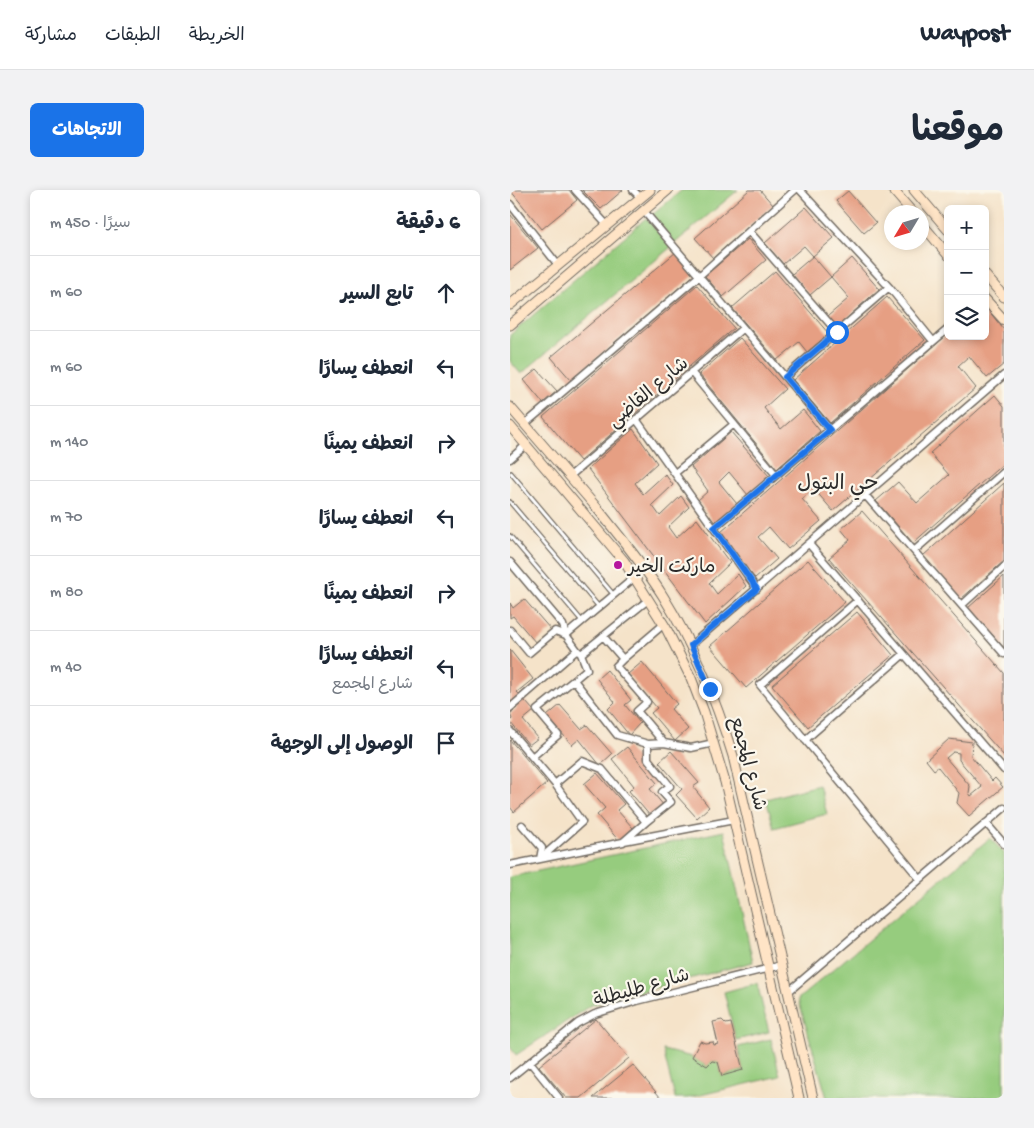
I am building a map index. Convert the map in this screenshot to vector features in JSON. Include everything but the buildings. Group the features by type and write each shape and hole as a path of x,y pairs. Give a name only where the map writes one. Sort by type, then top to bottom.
{"street":[{"path":"576,190 607,225"},
{"path":"633,190 641,198"},
{"path":"511,302 650,190"},
{"path":"510,325 668,190"},
{"path":"525,424 699,276 795,190"},
{"path":"800,190 889,287 934,341"},
{"path":"893,190 906,205"},
{"path":"914,190 944,225"},
{"path":"510,204 558,265"},
{"path":"643,210 830,430"},
{"path":"750,231 837,332"},
{"path":"929,232 944,250"},
{"path":"989,280 1004,298"},
{"path":"785,377 889,287"},
{"path":"989,303 1004,320"},
{"name":"شارع القاضي","path":"570,476 743,328"},
{"path":"714,528 944,332"},
{"path":"691,372 776,475"},
{"path":"691,645 1004,375"},
{"name":"شارع المجمع","path":"510,407 641,562 664,596 691,645 719,711 733,756 813,1098"},
{"path":"636,419 757,589"},
{"path":"675,473 734,424"},
{"name":"شارع المجمع","path":"510,426 617,553 664,625 691,678 714,742 799,1098"},
{"path":"510,459 526,445"},
{"path":"543,465 538,455 542,451 561,467"},
{"path":"914,551 1004,472"},
{"path":"866,496 1004,654"},
{"path":"617,553 625,554 628,549 627,544"},
{"path":"810,544 1004,770"},
{"path":"566,635 614,595 632,574 630,564 632,560 641,562"},
{"path":"510,562 563,625 566,635 579,652 587,669 538,710 558,735 532,757"},
{"path":"962,605 1004,567"},
{"path":"510,708 579,652 603,636 648,600"},
{"path":"858,600 760,685 920,879"},
{"path":"664,625 616,666 647,702 637,710 664,743"},
{"path":"510,630 529,653 556,631 566,635"},
{"path":"603,636 623,659"},
{"path":"805,740 904,654"},
{"path":"574,680 617,735 648,744 664,743 691,748 714,742"},
{"path":"510,731 554,784 582,822 540,859"},
{"path":"623,842 670,802 662,792 670,786 648,759 648,744"},
{"path":"554,784 582,761 602,769 646,822"},
{"path":"788,992 1004,808"},
{"path":"510,865 734,820"},
{"path":"986,823 1004,844"},
{"path":"522,825 542,848 540,859"},
{"name":"شارع طليطلة","path":"510,1078 578,1023 595,1014 637,1001 782,965"},
{"path":"530,1062 559,1098"}],"lane":[{"path":"511,473 614,595"},
{"path":"510,502 599,607"},
{"path":"510,536 582,621"}],"green space":[{"path":"682,190 738,190 675,243 652,215"},
{"path":"646,218 671,247 521,374 510,361 510,335"},
{"path":"819,785 827,814 774,828 766,799"},
{"path":"724,831 753,962 591,1005 516,1055 510,1047 510,877"},
{"path":"990,838 1004,853 1004,1095 1000,1098 827,1098 798,999"},
{"path":"757,983 769,1032 736,1040 724,992"},
{"path":"771,1039 780,1076 688,1098 675,1098 663,1050 692,1057 707,1066 712,1061 718,1062 722,1076 743,1070 738,1047"}],"place":[{"name":"ماركت الخير","path":"618,565"}],"district":[{"name":"حي البتول","path":"838,482"}],"route":[{"path":"710,689 691,645 757,589 714,528 830,430 785,377 837,332"}]}
